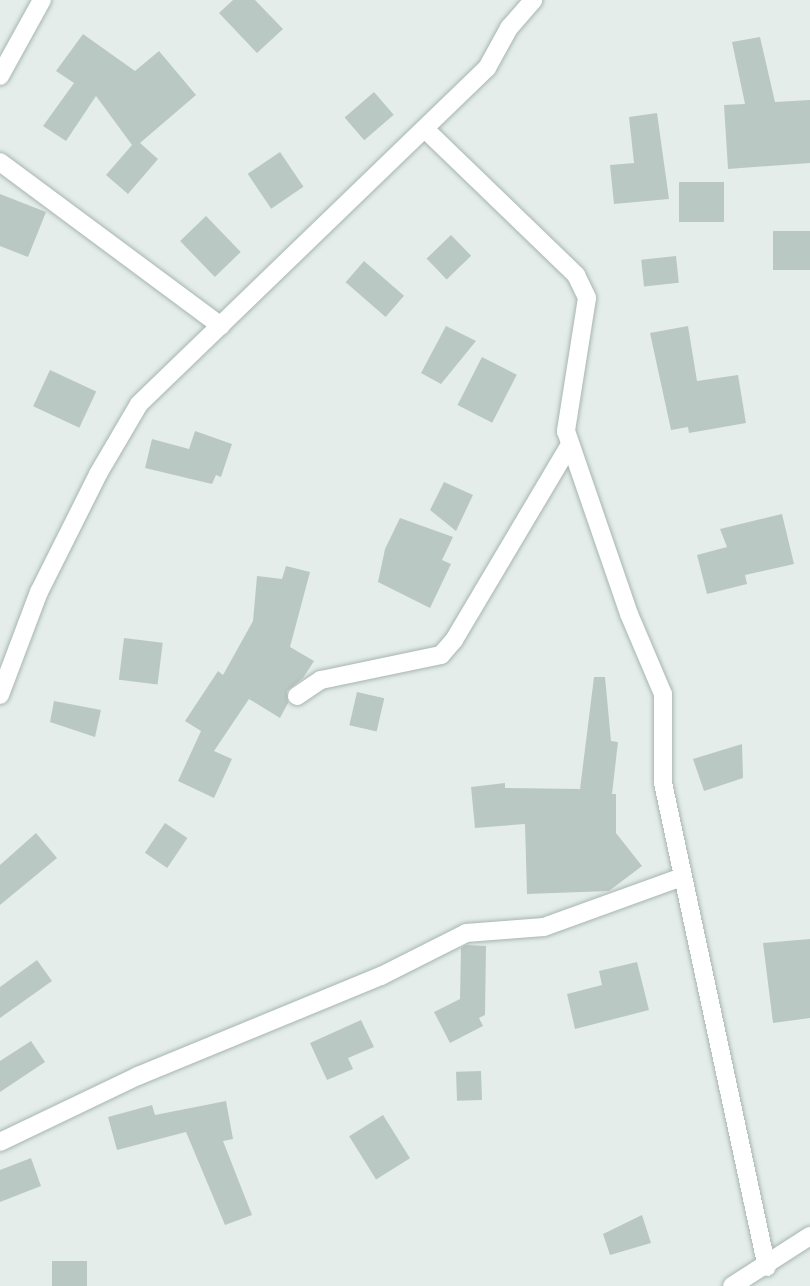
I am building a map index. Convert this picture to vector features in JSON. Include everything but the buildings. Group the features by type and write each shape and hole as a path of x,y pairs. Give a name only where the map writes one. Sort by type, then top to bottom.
{"street":[{"path":"0,76 42,0"},
{"path":"0,695 39,592 140,404 426,130 487,68 509,27 534,0"},
{"path":"426,130 582,285 587,298 567,412 569,446 663,694 666,725 661,764 682,878 767,1267"},
{"path":"0,162 221,326"},
{"path":"297,696 321,680 441,655 454,640 569,446"},
{"path":"0,1142 138,1076 381,976 466,933 544,927 682,878"},
{"path":"732,1286 767,1267 810,1236"}]}
